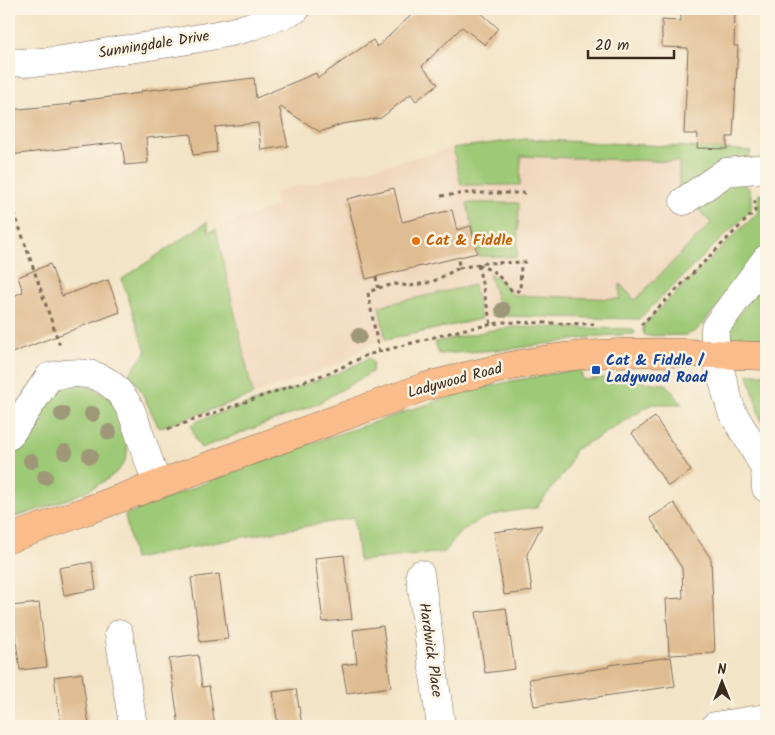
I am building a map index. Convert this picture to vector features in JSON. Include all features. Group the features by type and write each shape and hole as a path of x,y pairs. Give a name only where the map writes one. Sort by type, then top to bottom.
{"main road":[{"name":"Ladywood Road","path":"9,539 424,387 516,365 565,357 638,352 766,356"}],"street":[{"name":"Sunningdale Drive","path":"9,62 64,60 205,37 239,30 271,20 296,9"},
{"path":"684,201 726,172 760,168"},
{"path":"766,259 715,328 715,354 732,412 766,475"},
{"path":"9,436 49,377 69,373 85,373 98,376 120,393 129,406 157,484"},
{"name":"Hardwick Place","path":"420,574 441,726"},
{"path":"119,634 133,726"},
{"path":"715,726 766,718"}],"path":[{"path":"638,352 640,326 755,211 760,168"},
{"path":"441,196 468,193 525,193"},
{"path":"9,197 69,373"},
{"path":"458,257 459,268"},
{"path":"478,264 496,272 512,291 520,291 521,262"},
{"path":"379,352 368,294 378,288 395,284 410,286 432,282 459,268 478,264 526,262"},
{"path":"478,264 492,324"},
{"path":"376,277 378,288"},
{"path":"141,439 334,371 368,355 461,330 492,324 526,322 600,324"}],"shaded area":[{"path":"525,139 751,151 751,210 639,319 502,316 481,319 369,344 344,362 253,395 216,229 276,206 275,192 453,148"}],"green space":[{"path":"525,139 751,151 748,159 679,189 679,162 521,156 520,185 461,185 453,148"},
{"path":"729,183 747,186 751,197 751,210 639,319 502,316 489,274 497,277 513,295 620,299 620,284 635,300 711,223 696,207"},
{"path":"759,194 766,194 766,242 762,251 702,325 696,331 686,335 647,336 644,334 644,324 757,213"},
{"path":"467,203 519,203 517,257 479,256"},
{"path":"207,222 209,232 216,229 253,395 159,428 138,385 129,374 146,352 122,279"},
{"path":"766,278 766,339 729,336 730,326"},
{"path":"474,285 481,319 386,340 379,306"},
{"path":"515,327 632,329 635,332 634,334 600,336 511,349 439,354 435,342"},
{"path":"369,358 373,363 372,372 315,405 201,448 197,443 191,425 197,421 336,374"},
{"path":"580,369 583,380 639,375 642,382 666,384 682,404 652,404 599,437 575,449 567,469 536,508 494,515 474,523 457,536 445,552 359,561 354,518 238,538 134,559 125,515 270,457 458,394 511,381"},
{"path":"748,374 766,374 766,427 761,421"},
{"path":"81,383 113,399 126,435 126,458 119,469 108,479 92,488 56,504 9,519 9,461 32,429 47,400 64,386"}],"building":[{"path":"418,9 481,9 479,11 498,28 485,45 462,27 422,66 438,84 416,101 411,94 381,118 342,124 320,132 279,106 288,146 261,150 258,123 215,127 217,152 193,155 191,134 146,138 148,163 125,165 122,142 9,155 9,110 72,104 71,102 141,93 141,91 254,78 256,98 316,73 318,78 373,40 377,47"},
{"path":"681,9 735,9 734,46 738,46 733,137 727,137 727,149 697,148 698,134 684,134 688,48 662,47 662,20 681,21"},
{"name":"Cat & Fiddle","path":"394,188 402,222 452,210 457,230 471,226 477,253 366,279 347,199"},
{"path":"50,264 62,296 108,280 120,312 9,354 9,298 23,292 18,277"},
{"path":"655,417 691,471 668,486 632,433"},
{"path":"674,503 711,559 715,653 669,655 666,599 683,598 682,568 650,518"},
{"path":"542,525 527,554 532,591 504,595 494,532"},
{"path":"344,555 352,619 323,622 315,558"},
{"path":"92,562 96,589 64,595 59,568"},
{"path":"219,574 228,639 200,642 191,578"},
{"path":"39,603 47,667 20,670 11,606"},
{"path":"506,608 515,669 485,673 476,612"},
{"path":"383,626 391,687 347,693 342,665 357,663 353,630"},
{"path":"198,655 202,687 209,686 215,726 179,726 169,659"},
{"path":"671,657 675,686 534,706 529,679 609,667 609,665"},
{"path":"82,673 89,726 61,726 54,677"},
{"path":"296,689 302,726 278,726 273,692"}],"place":[{"name":"Cat & Fiddle","path":"416,241"},
{"name":"Cat & Fiddle / Ladywood Road","path":"596,370"}]}
